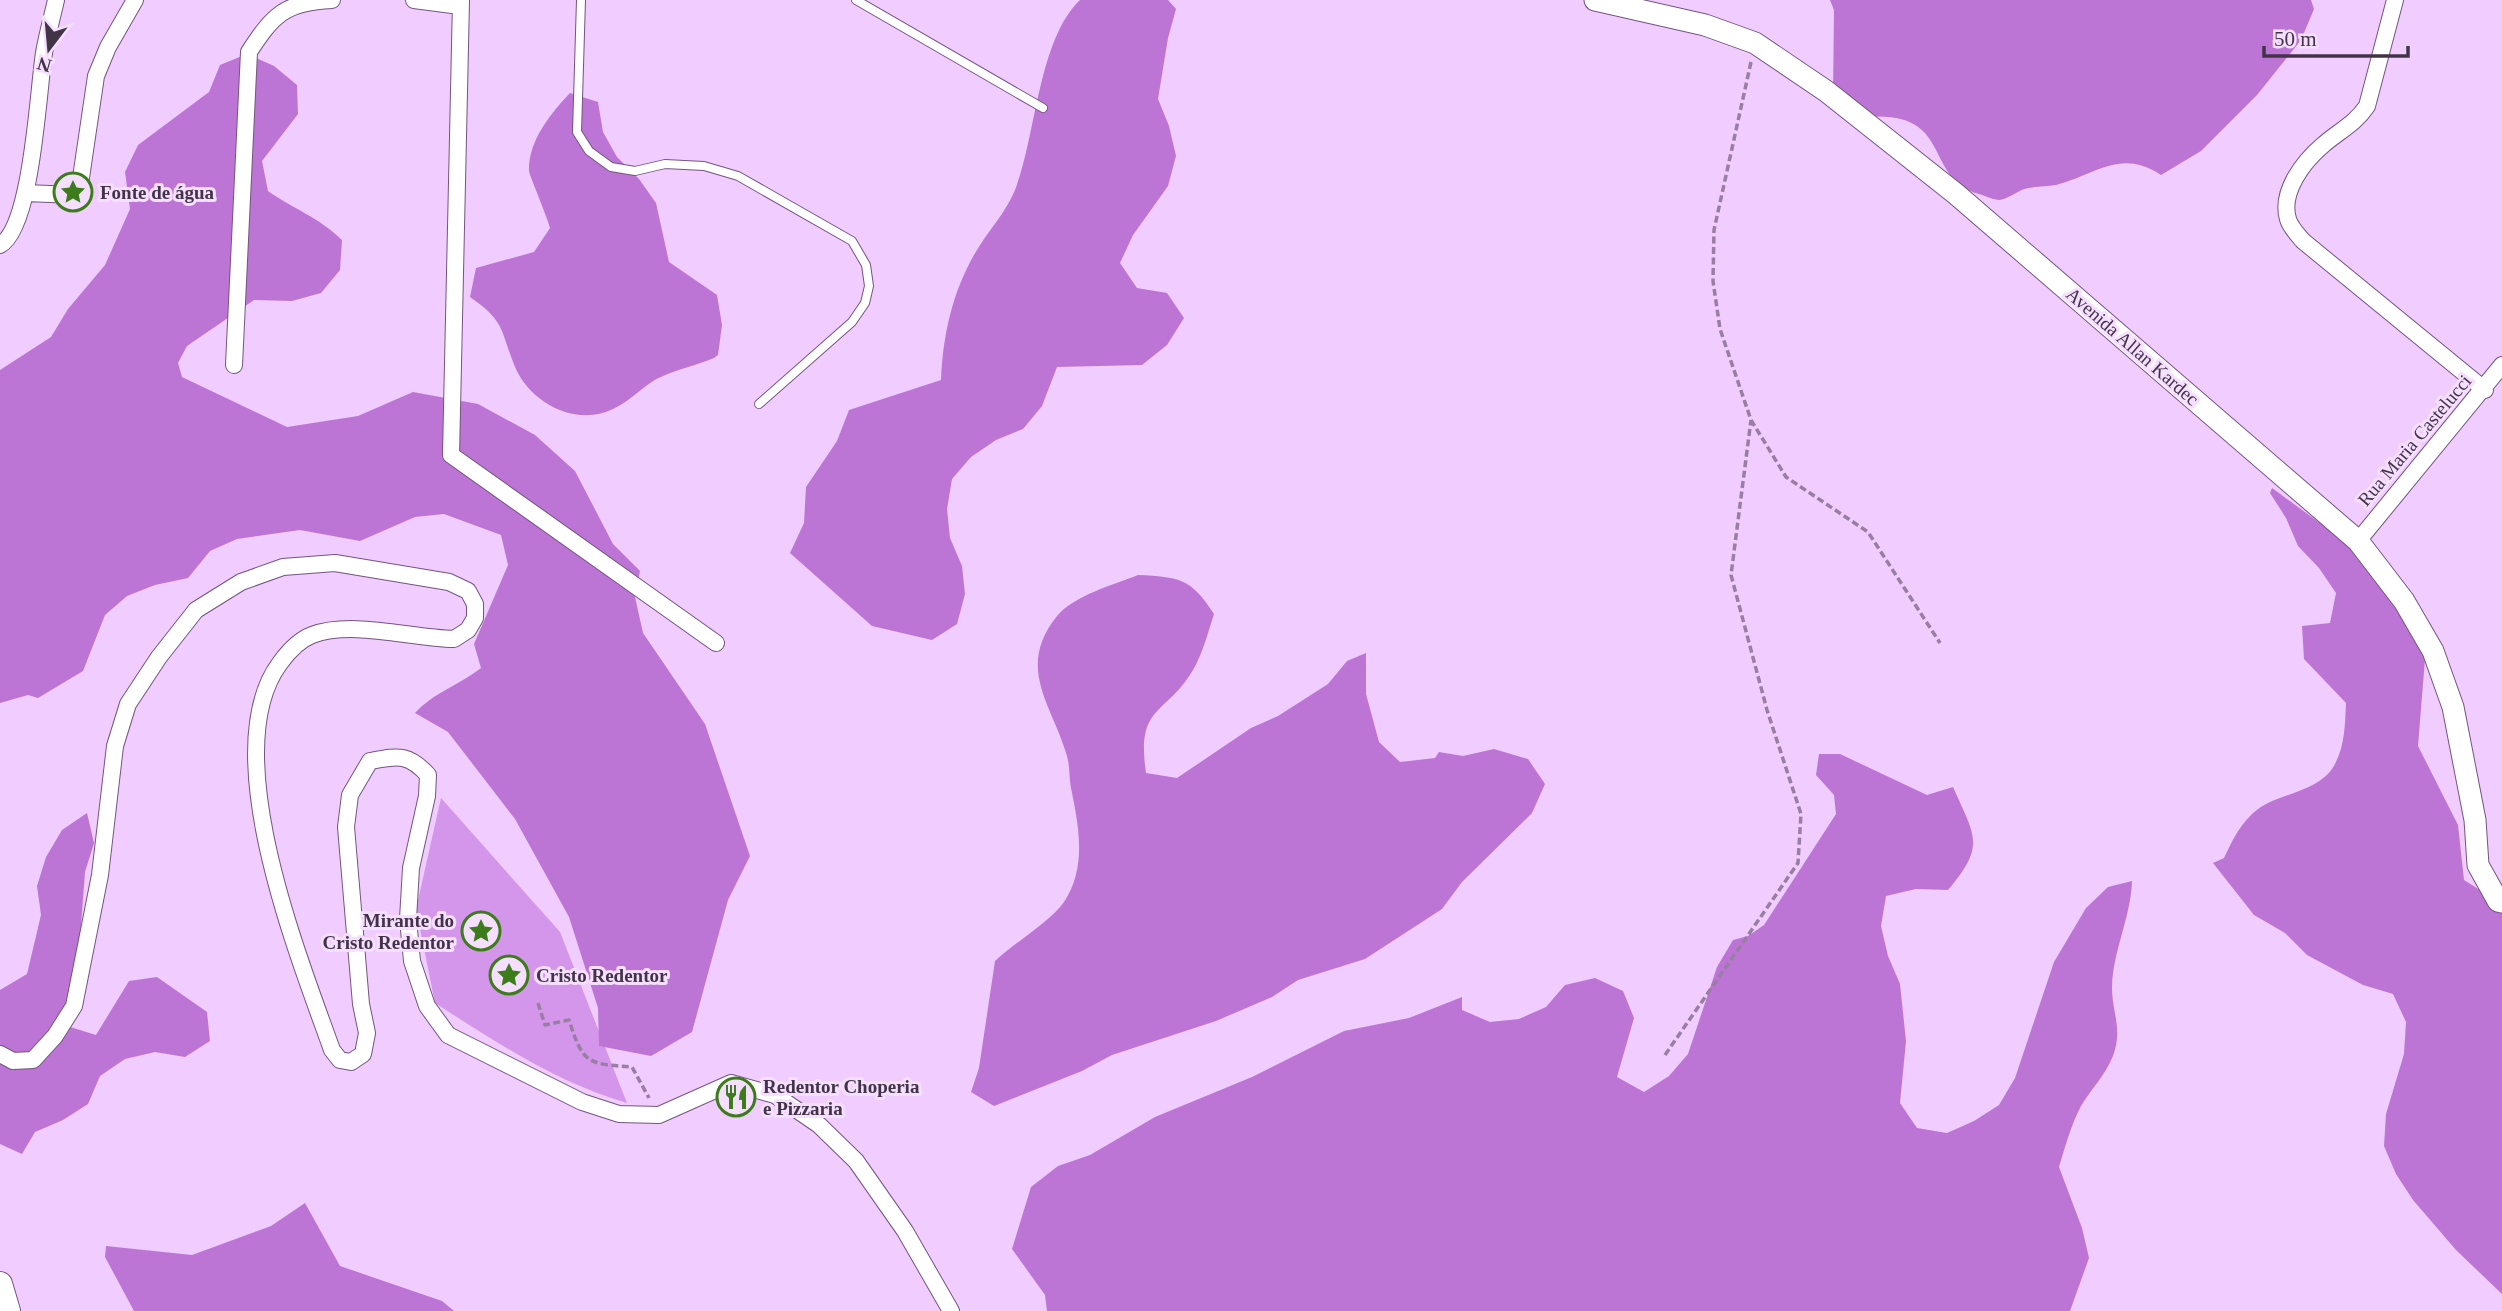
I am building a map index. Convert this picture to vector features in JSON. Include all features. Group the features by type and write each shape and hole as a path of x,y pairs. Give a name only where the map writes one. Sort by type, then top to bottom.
{"main road":[{"path":"0,1284 8,1311"}],"street":[{"path":"0,245 12,234 26,193 44,53 56,0"},
{"path":"26,193 74,195 79,191 96,76 108,47 135,0"},
{"path":"234,365 249,52 272,18 310,1 332,0"},
{"path":"414,0 461,3 451,455 716,643"},
{"name":"Avenida Allan Kardec","path":"1595,0 1705,25 1755,43 1826,91 1956,194 2357,541 2404,601 2433,651 2453,707 2475,820 2479,865 2501,903"},
{"path":"2395,0 2367,106 2357,121 2322,146 2292,182 2286,202 2288,222 2304,241 2484,390"},
{"name":"Rua Maria Castelucci","path":"2357,541 2502,365"},
{"path":"0,1054 13,1061 33,1060 55,1036 74,1006 100,875 115,746 128,704 159,657 196,610 241,582 283,567 335,563 449,582 468,591 475,604 475,618 468,629 454,639 338,628 309,636 288,652 266,682 258,715 256,754 265,829 282,908 332,1050 340,1060 351,1062 363,1054 367,1033 348,859 346,827 351,795 370,761 395,756 414,760 428,775 428,785 411,868 408,919 412,961 427,1006 448,1035 582,1102 620,1114 659,1115 731,1083 775,1095 819,1125 856,1161 905,1231 951,1311"}],"lane":[{"path":"581,0 577,132 589,151 611,167 635,171 665,164 704,166 738,176 852,240 866,265 869,286 864,303 852,322 759,404"},
{"path":"856,0 1043,108"}],"path":[{"path":"1755,43 1714,230 1713,281 1720,329 1751,420 1786,477 1868,532 1940,643"},
{"path":"1665,1055 1798,863 1801,814 1767,710 1731,575 1751,420"},
{"path":"538,1003 545,1025 569,1020 579,1052 599,1065 632,1067 659,1115"}],"shaded area":[{"path":"1080,0 1168,0 1176,9 1168,38 1158,99 1169,126 1176,156 1168,186 1133,235 1120,263 1137,288 1167,293 1184,318 1167,345 1142,365 1057,367 1042,406 1023,429 996,440 971,457 952,479 947,509 950,538 962,566 965,594 957,624 932,640 872,626 790,553 804,523 806,487 837,441 849,410 941,380 944,343 958,289 974,255 1015,190 1055,39 1066,17"},
{"path":"1830,0 2311,0 2314,9 2301,40 2257,95 2201,151 2161,175 2146,167 2120,164 2056,185 2024,189 2000,200 1961,185 1949,173 1924,132 1909,122 1887,117 1855,118 1833,97 1834,10"},
{"path":"247,54 274,66 297,85 298,114 262,161 268,191 324,225 342,240 340,270 321,293 292,301 254,300 187,346 178,363 182,377 287,427 358,416 413,392 478,404 535,435 575,471 613,544 640,571 635,597 643,633 705,724 750,856 728,900 692,1032 651,1056 599,1046 598,1008 569,917 515,819 448,732 415,713 430,700 481,668 474,644 508,565 501,535 444,514 415,517 360,541 300,530 237,539 210,551 188,578 155,585 127,596 105,615 83,671 38,698 28,695 0,703 0,370 51,337 68,309 105,265 130,209 125,172 138,145 209,92 220,65"},
{"path":"570,93 598,102 603,132 617,157 639,179 656,203 669,262 717,295 722,325 718,355 714,358 656,379 613,409 585,415 556,409 532,392 515,367 496,320 470,297 476,268 534,252 550,228 530,175 530,160 542,128"},
{"path":"2272,488 2376,564 2418,621 2425,659 2418,746 2458,825 2464,880 2502,904 2502,1294 2456,1250 2413,1200 2396,1174 2384,1146 2386,1114 2404,1054 2406,1022 2393,994 2363,985 2307,955 2285,933 2254,915 2213,863 2224,858 2242,825 2258,809 2311,786 2330,772 2343,741 2346,703 2304,659 2302,626 2330,623 2336,593 2319,568 2298,546 2286,518 2270,493"},
{"path":"1138,575 1174,579 1191,586 1214,614 1193,670 1149,722 1144,751 1146,773 1177,778 1251,728 1278,716 1328,684 1347,661 1366,653 1366,694 1379,742 1400,762 1435,758 1439,752 1463,756 1494,749 1528,759 1545,784 1532,813 1462,882 1442,909 1365,959 1298,980 1272,997 1216,1021 1112,1055 1082,1071 994,1106 971,1092 979,1068 995,961 1058,910 1071,889 1078,861 1077,817 1068,760 1041,687 1039,653 1045,635 1065,609 1095,591"},
{"path":"1819,754 1840,754 1927,795 1953,787 1971,830 1972,851 1968,862 1948,890 1916,889 1886,896 1881,926 1888,956 1900,984 1906,1041 1900,1103 1917,1128 1947,1133 1974,1121 1999,1105 2015,1078 2054,962 2086,908 2108,887 2132,881 2129,908 2113,973 2116,1046 2106,1070 2077,1113 2059,1167 2082,1228 2089,1258 2070,1311 1047,1311 1045,1295 1012,1249 1031,1187 1058,1166 1090,1155 1155,1117 1252,1077 1344,1031 1409,1018 1462,997 1462,1010 1490,1022 1519,1019 1546,1007 1565,985 1595,978 1623,991 1634,1018 1617,1077 1644,1092 1669,1076 1688,1054 1717,967 1733,940 1748,936 1764,925 1836,814 1834,795 1816,775"},
{"path":"441,798 560,932 627,1103 601,1095 552,1073 504,1047 435,1003 416,909"},
{"path":"87,813 94,843 85,872 78,965 67,1026 96,1035 129,981 157,977 207,1012 210,1041 185,1057 155,1052 125,1059 100,1076 88,1104 63,1120 35,1132 22,1154 0,1144 0,990 27,974 41,915 37,886 46,857 62,830"},
{"path":"305,1203 340,1266 442,1301 454,1311 134,1311 105,1257 106,1246 192,1255 271,1226"}],"place":[{"name":"Fonte de água","path":"73,192"},
{"name":"Mirante do Cristo Redentor","path":"481,931"},
{"name":"Cristo Redentor","path":"509,975"},
{"name":"Redentor Choperia e Pizzaria","path":"736,1097"}]}
